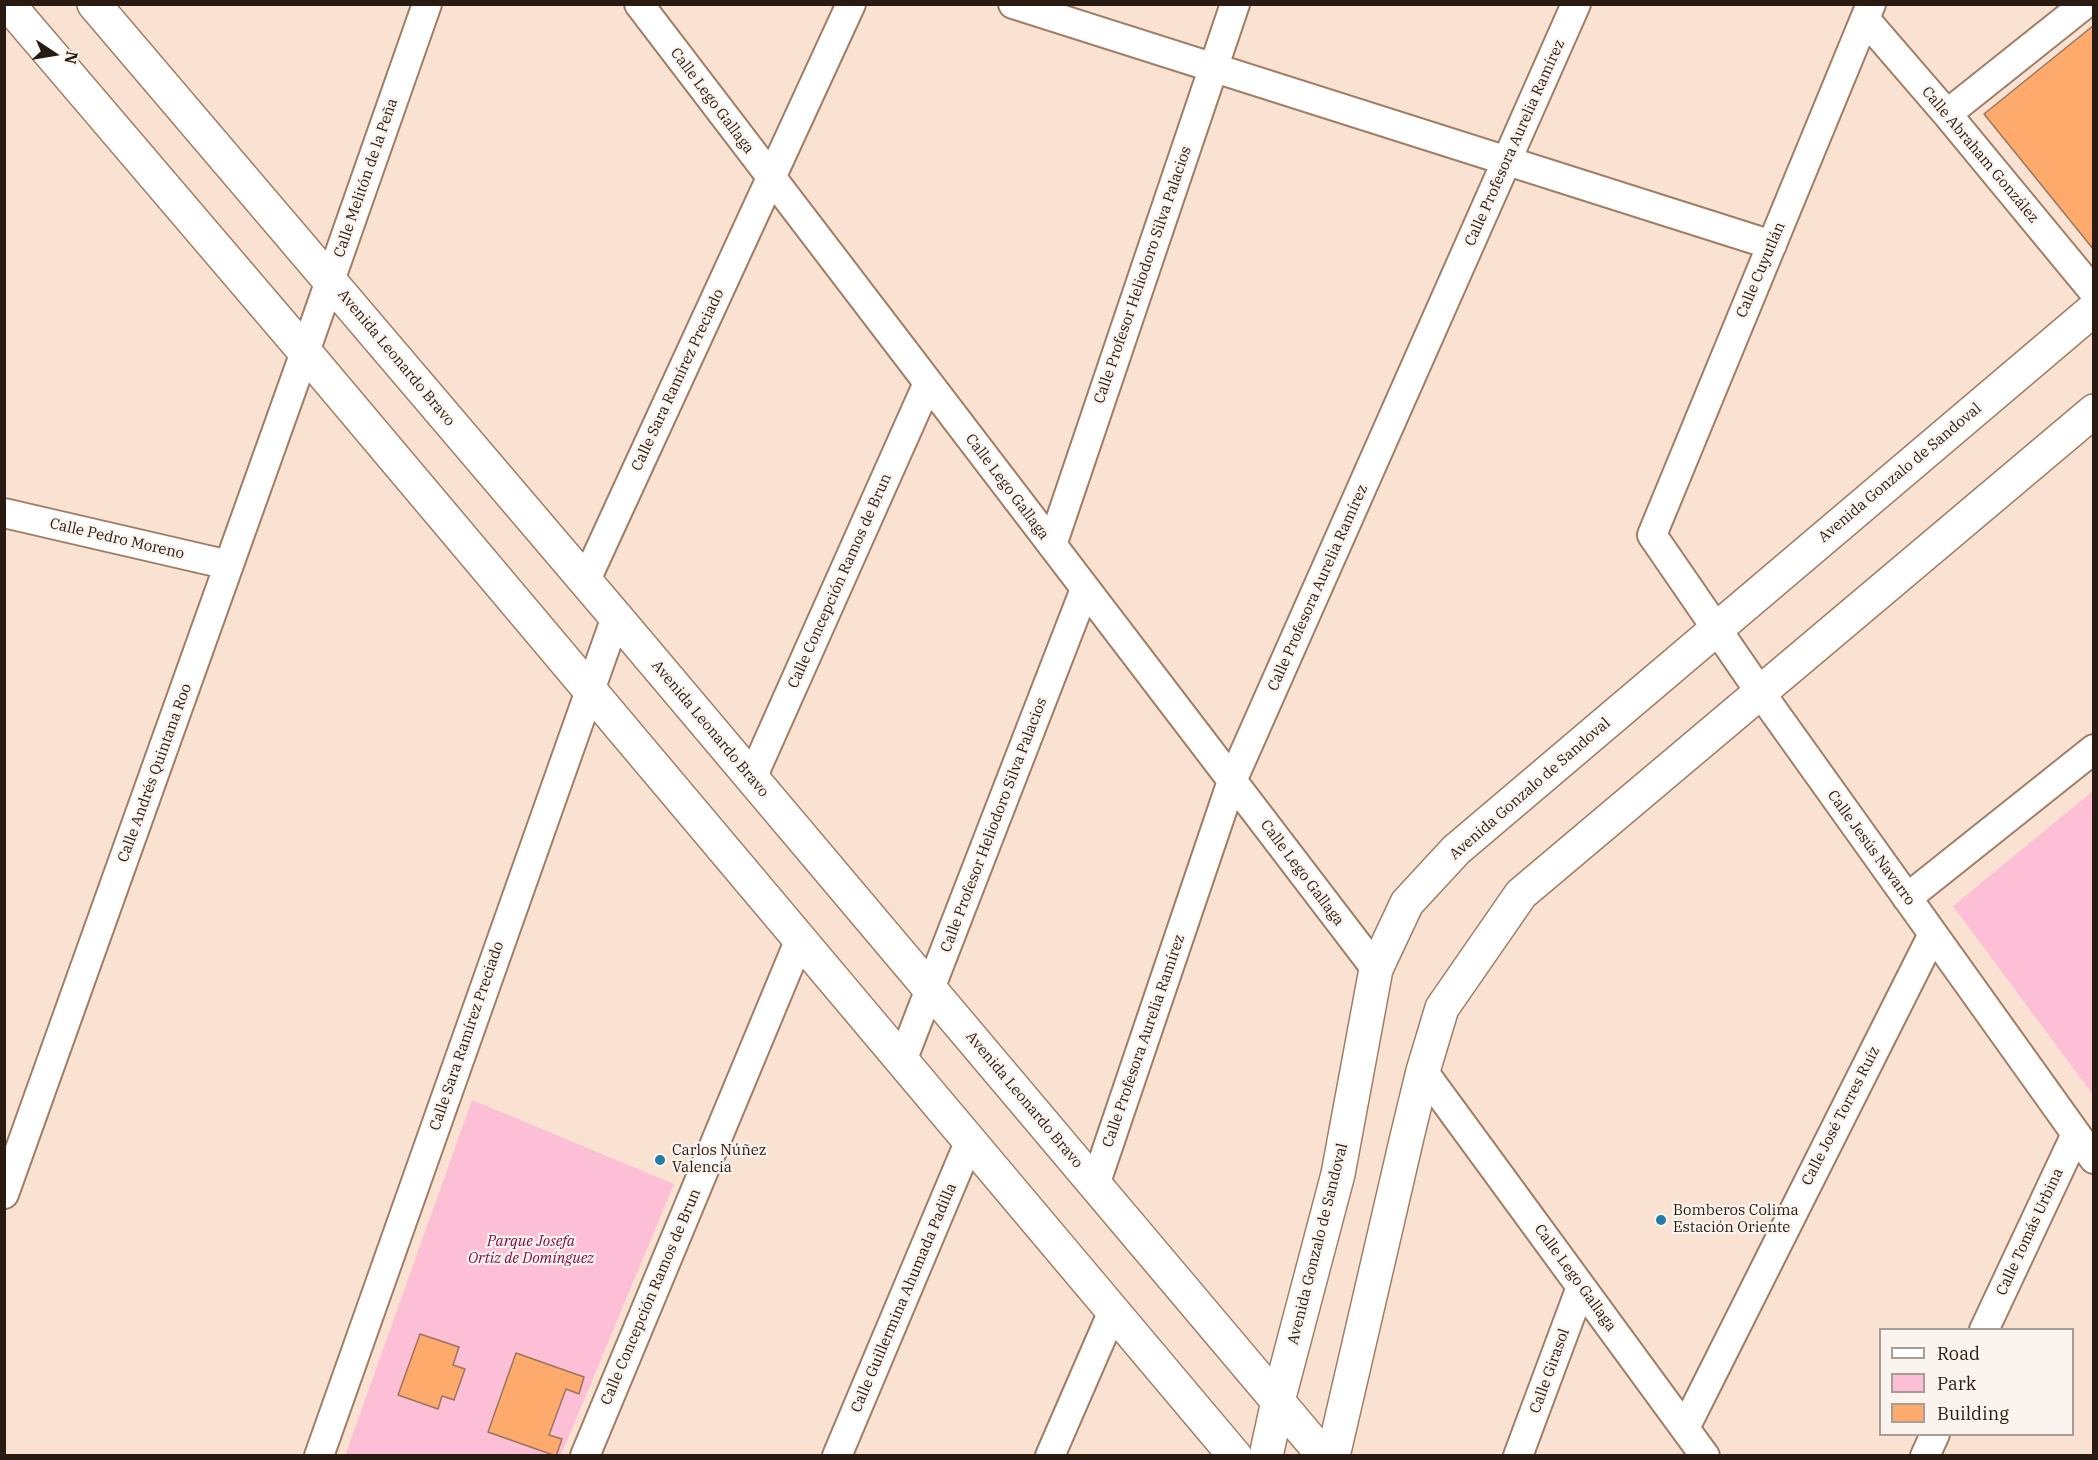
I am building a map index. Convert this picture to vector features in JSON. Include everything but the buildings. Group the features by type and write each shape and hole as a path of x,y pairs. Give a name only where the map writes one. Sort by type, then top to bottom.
{"street":[{"path":"8,4 305,352 1235,1455"},
{"name":"Avenida Leonardo Bravo","path":"94,4 1324,1455"},
{"name":"Calle Melitón de la Peña","path":"305,352 427,4"},
{"name":"Calle Lego Gallaga","path":"639,4 1376,969"},
{"name":"Calle Sara Ramírez Preciado","path":"585,582 851,4"},
{"path":"1013,4 1772,245"},
{"name":"Calle Profesor Heliodoro Silva Palacios","path":"1052,545 1235,4"},
{"name":"Calle Profesora Aurelia Ramírez","path":"1095,1185 1232,781 1576,4"},
{"path":"1947,114 2085,4"},
{"name":"Calle Abraham González","path":"1868,12 1947,114 2094,292"},
{"name":"Calle Cuyutlán","path":"1652,535 1868,12"},
{"name":"Avenida Gonzalo de Sandoval","path":"1266,1455 1338,1174 1376,969 1407,903 1456,850 2094,309"},
{"name":"Calle Andrés Quintana Roo","path":"4,1194 305,352"},
{"name":"Calle Concepción Ramos de Brun","path":"752,778 928,383"},
{"path":"1333,1455 1423,1071 1442,1008 1521,894 2094,411"},
{"name":"Calle Pedro Moreno","path":"4,513 229,565"},
{"name":"Calle Jesús Navarro","path":"1652,535 1760,692 2094,1159"},
{"name":"Calle Profesor Heliodoro Silva Palacios","path":"902,1061 1085,589"},
{"name":"Calle Sara Ramírez Preciado","path":"319,1455 615,617"},
{"path":"1907,898 2094,749"},
{"name":"Calle José Torres Ruíz","path":"1685,1428 1933,934"},
{"name":"Calle Concepción Ramos de Brun","path":"585,1455 800,939"},
{"name":"Calle Lego Gallaga","path":"1423,1071 1705,1455"},
{"name":"Calle Tomás Urbina","path":"1984,1328 2076,1134"},
{"name":"Calle Guillermina Ahumada Padilla","path":"837,1455 970,1140"},
{"name":"Calle Girasol","path":"1518,1455 1581,1287"},
{"path":"1050,1455 1113,1311"},
{"path":"1925,1455 1934,1436"}],"green space":[{"path":"2093,791 2093,1095 1953,906"},
{"name":"Parque Josefa Ortiz de Domínguez","path":"472,1100 674,1184 561,1455 345,1456"}],"place":[{"name":"Carlos Núñez Valencia","path":"660,1160"},
{"name":"Bomberos Colima Estación Oriente","path":"1661,1220"}]}
